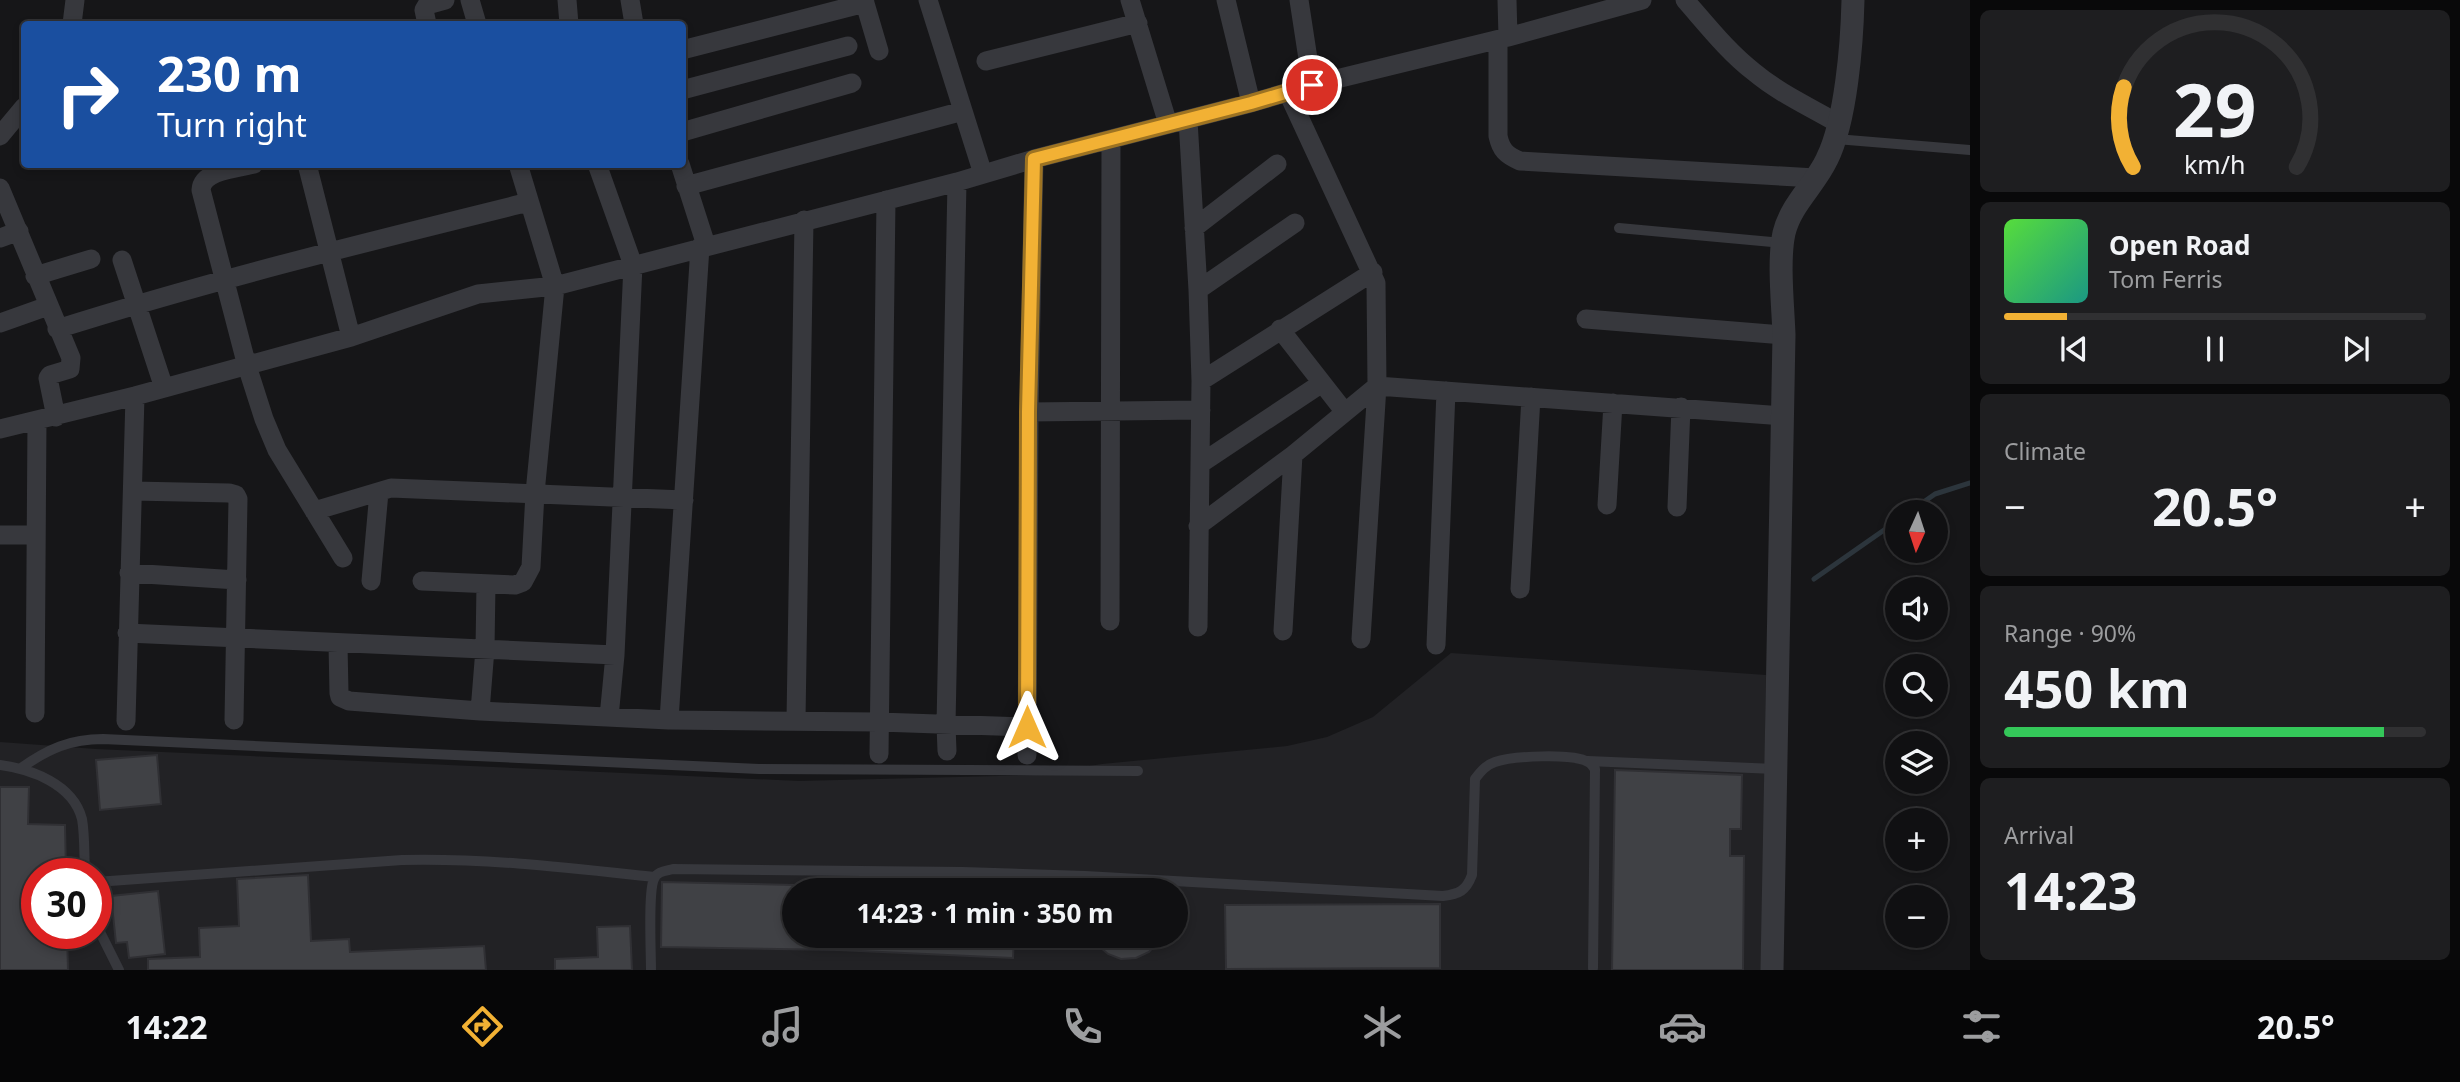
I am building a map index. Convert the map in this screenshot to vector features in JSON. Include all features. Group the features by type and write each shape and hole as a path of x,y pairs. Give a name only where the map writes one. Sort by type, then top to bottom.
{"street":[{"path":"72,21 75,0"},
{"path":"426,21 424,10 427,5 444,0"},
{"path":"470,0 476,21"},
{"path":"567,0 569,21"},
{"path":"630,0 634,21"},
{"path":"928,0 983,174"},
{"path":"1130,0 1168,124"},
{"path":"1226,0 1251,103"},
{"path":"1299,0 1312,85"},
{"path":"1507,0 1498,136 1501,148 1509,156 1520,160 1815,178"},
{"path":"0,429 135,396 351,337 478,294 555,286 1642,0"},
{"path":"1685,0 1724,45 1753,72 1837,131"},
{"path":"1772,970 1783,416 1782,243 1790,216 1826,163 1837,131 1849,60 1853,0"},
{"path":"686,49 864,2 879,51"},
{"path":"986,61 1138,23"},
{"path":"686,89 848,46"},
{"path":"686,131 852,83"},
{"path":"1288,93 1373,271 1378,295 1377,386 1361,639"},
{"path":"0,136 21,111"},
{"path":"686,186 963,111"},
{"path":"1188,120 1201,382 1198,627"},
{"path":"1110,621 1111,139"},
{"path":"1027,755 1028,412 1034,159"},
{"path":"1194,228 1277,164"},
{"path":"239,168 213,175 201,185 247,366 270,435 343,558"},
{"path":"308,168 351,337"},
{"path":"422,581 515,585 523,582 531,567 535,493 555,286 519,168"},
{"path":"598,168 633,265 615,655 609,717"},
{"path":"669,720 703,246 681,168"},
{"path":"947,751 957,182"},
{"path":"0,188 71,358 70,369 51,375 48,379 36,536 35,713"},
{"path":"879,754 886,200"},
{"path":"57,329 329,252 529,202"},
{"path":"796,720 804,220"},
{"path":"1198,290 1295,223"},
{"path":"0,238 19,231"},
{"path":"35,275 91,259"},
{"path":"122,260 164,388"},
{"path":"1201,382 1373,271"},
{"path":"0,323 48,306"},
{"path":"1587,319 1784,335"},
{"path":"1280,329 1344,411"},
{"path":"1200,464 1322,383"},
{"path":"1198,526 1293,455 1377,386 1783,416"},
{"path":"1436,645 1446,391"},
{"path":"126,721 135,396"},
{"path":"1520,589 1531,397"},
{"path":"1607,505 1613,402"},
{"path":"1676,506 1681,407"},
{"path":"1028,412 1201,411"},
{"path":"1283,631 1293,455"},
{"path":"314,511 391,488 684,500"},
{"path":"133,491 236,495 239,505 234,720"},
{"path":"371,581 379,492"},
{"path":"0,535 36,536"},
{"path":"129,573 237,580"},
{"path":"480,711 486,584"},
{"path":"127,634 615,655"},
{"path":"338,644 339,693 344,700 480,711 669,720 796,720 1027,727"}],"lane":[{"path":"1837,131 1970,150"},
{"path":"1619,228 1782,243"},
{"path":"21,768 42,753 62,744 95,738 759,769 1138,771"},
{"path":"112,881 450,859 523,863 654,877 673,869 962,872 1450,895 1458,894 1467,888 1472,875 1475,779 1483,768 1494,762 1509,758 1569,757 1588,761 1776,769"},
{"path":"1588,761 1595,769 1596,782 1593,968"},
{"path":"0,765 21,768 42,776 74,802 82,818 85,858"},
{"path":"651,970 654,877"},
{"path":"108,949 119,970"}],"shaded area":[{"path":"1451,653 1766,675 1763,970 0,970 0,742 96,749 799,781 1033,775 1102,764 1287,746 1327,737 1373,717"}],"building":[{"path":"157,755 161,804 100,810 96,760"},
{"path":"1615,770 1742,775 1741,829 1730,829 1730,856 1744,856 1743,970 1612,970"},
{"path":"0,787 29,787 28,824 65,825 66,858 21,858 21,949 67,949 68,970 0,970"},
{"path":"308,875 311,941 349,939 350,952 484,946 486,970 148,970 148,959 200,957 199,928 239,926 237,879"},
{"path":"662,882 782,885 782,948 1013,948 1013,958 838,950 661,947"},
{"path":"158,891 165,954 129,958 127,942 116,943 112,896"},
{"path":"1440,904 1440,968 1226,969 1225,905"},
{"path":"630,926 632,970 555,970 555,959 598,957 597,927"},
{"path":"1101,948 1152,948 1136,958 1121,959"}],"waterway":[{"path":"1926,500 1935,494 1970,483"},
{"path":"1814,579 1885,529"}],"route":[{"path":"1027,727 1028,412 1034,159 1312,85"}]}
